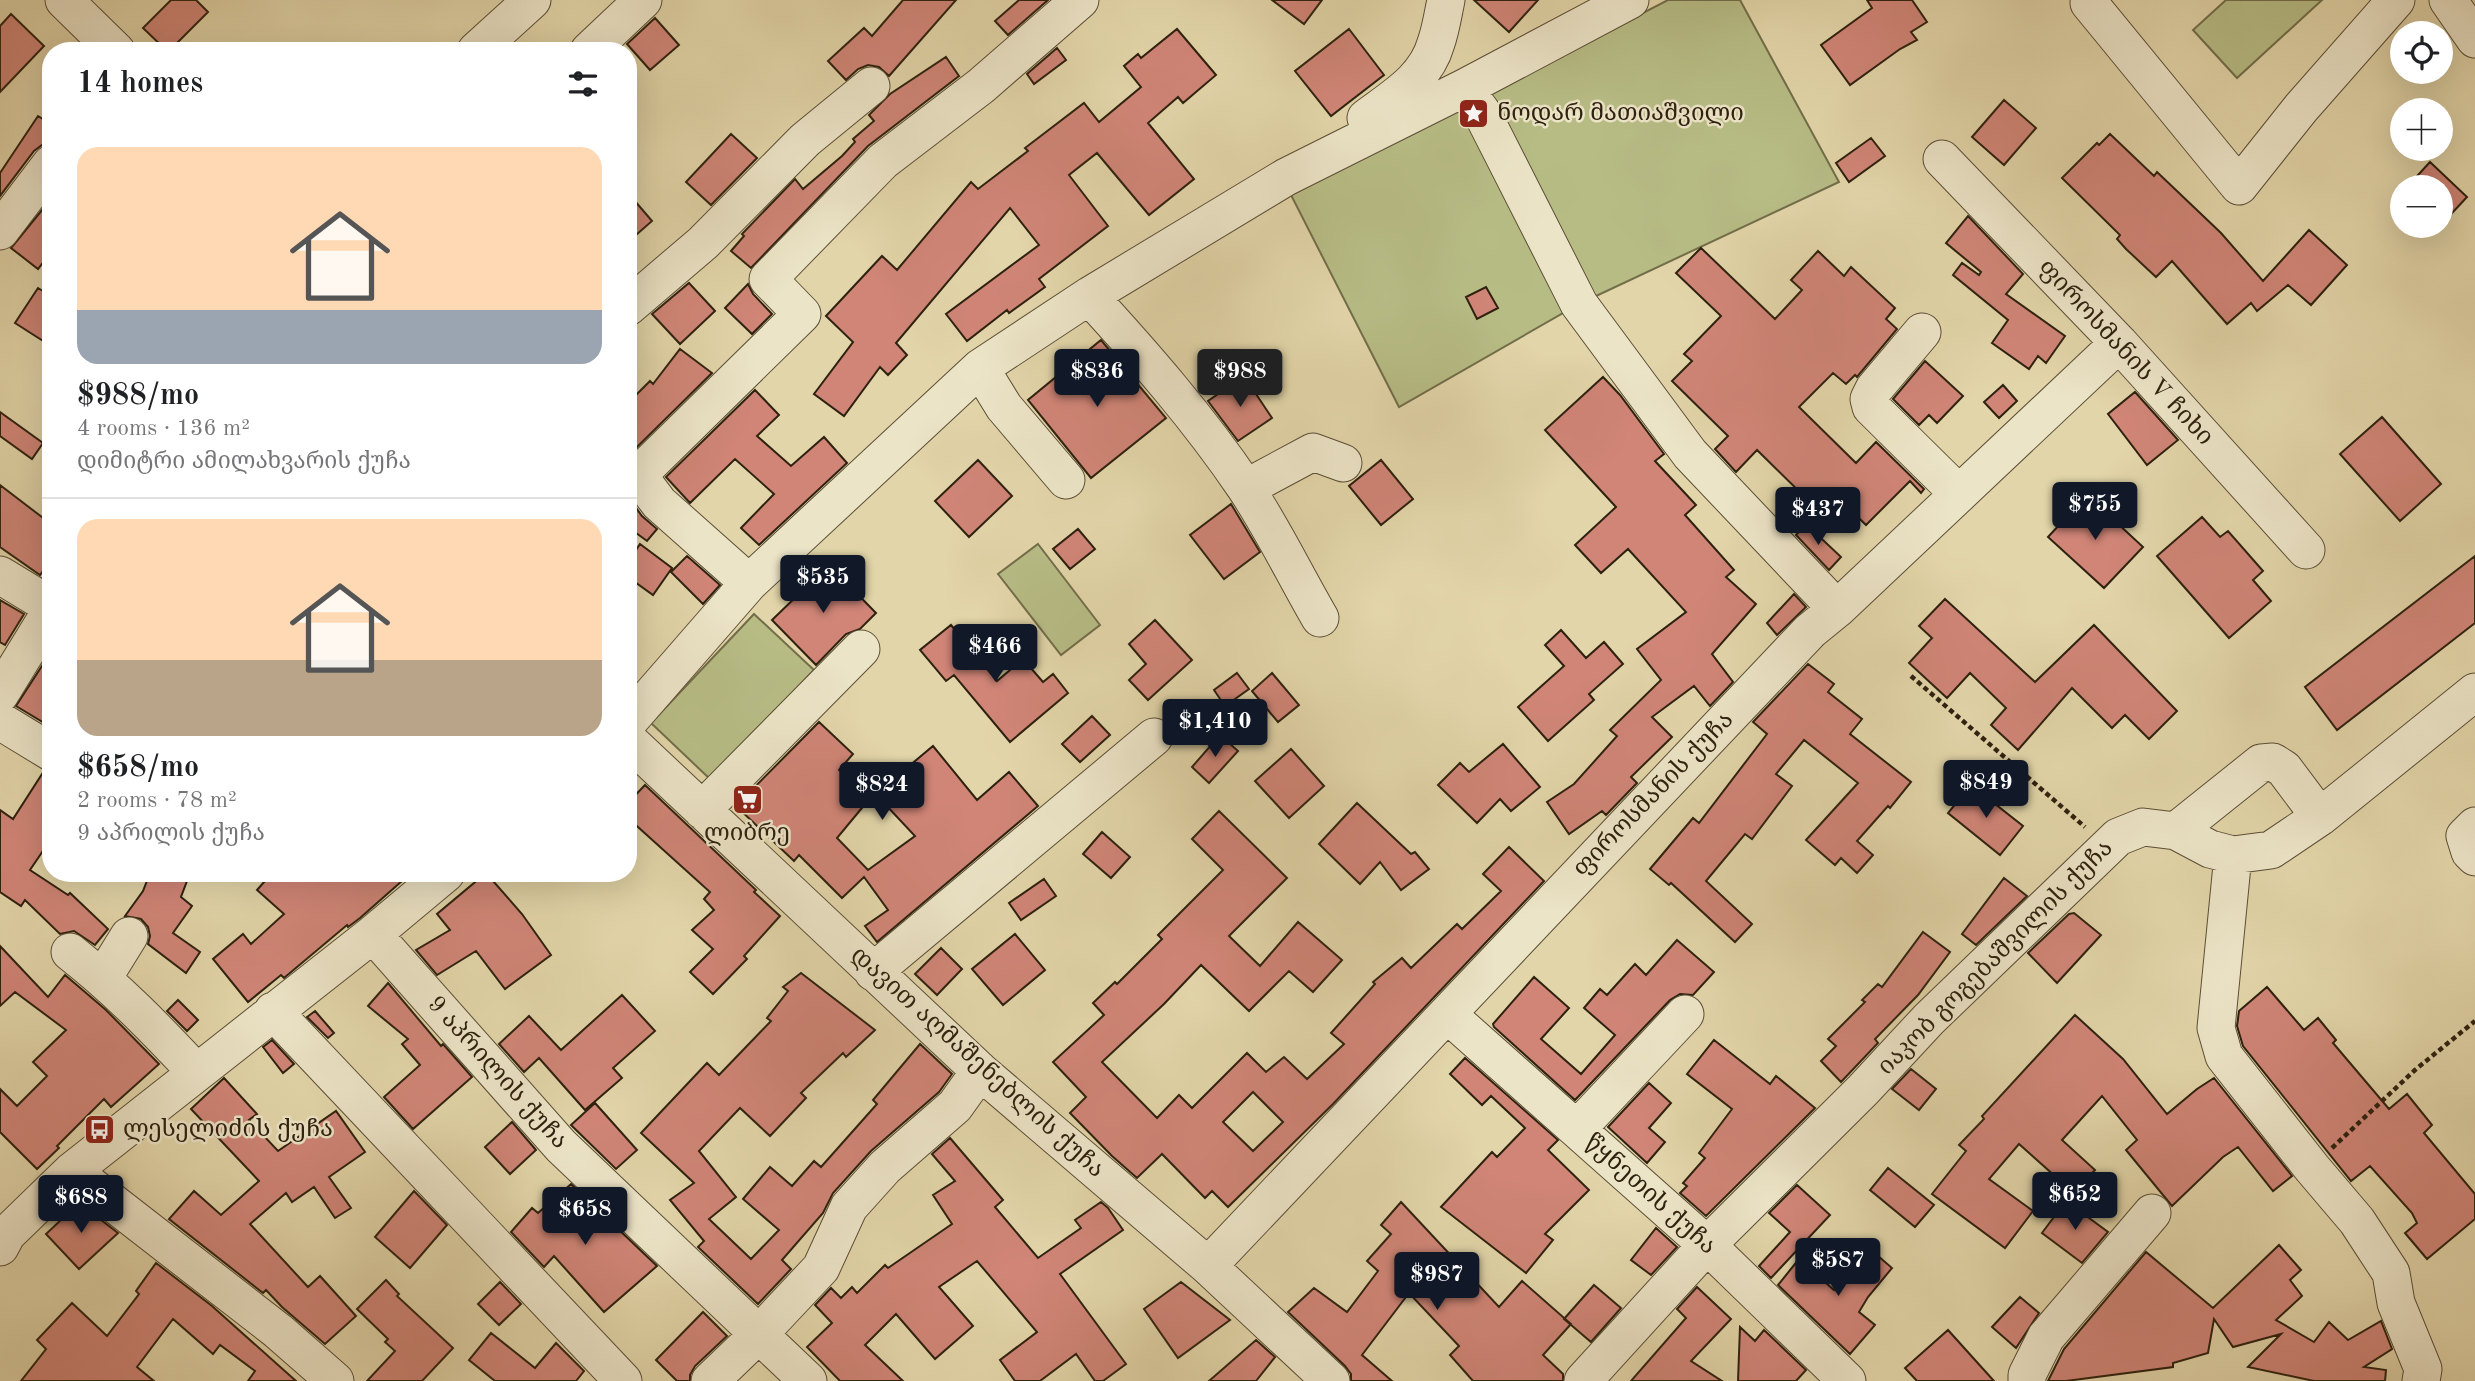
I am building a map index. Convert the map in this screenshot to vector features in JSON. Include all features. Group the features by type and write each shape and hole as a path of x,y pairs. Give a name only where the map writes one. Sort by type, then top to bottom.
{"street":[{"path":"65,0 107,42"},
{"path":"486,42 532,0"},
{"path":"599,42 643,0"},
{"path":"637,468 802,314 768,279 883,161 981,86 1080,0"},
{"path":"1286,177 1410,86 1427,64 1436,45 1446,0"},
{"path":"637,712 749,583 979,368 1089,296 1286,177 1464,88 1630,0"},
{"path":"2089,3 2239,186 2301,108 2396,0"},
{"path":"2448,0 2475,39"},
{"path":"637,299 703,243 805,140 871,86"},
{"path":"1464,88 1480,111 1579,304 1689,454 1837,609"},
{"name":"ფიროსმანის V ჩიხი","path":"1942,159 2119,343 2306,550"},
{"path":"0,231 42,176"},
{"path":"1089,296 1187,409 1246,488 1320,618"},
{"path":"1922,332 1874,388 1869,398 1871,407 1959,494"},
{"name":"ფიროსმანის ქუჩა","path":"1208,1266 1810,631 1837,609 2119,343"},
{"path":"979,368 1004,407 1066,480"},
{"path":"1246,488 1313,452 1343,463"},
{"path":"637,477 659,503 749,583"},
{"path":"0,575 42,601"},
{"path":"0,694 42,626"},
{"path":"702,810 861,649"},
{"name":"იაკობ გოგებაშვილის ქუჩა","path":"1583,1381 1707,1245 1863,1090 1929,1018 2118,837 2143,827 2176,831 2210,849 2233,855 2271,850 2320,817 2475,692"},
{"path":"0,721 42,747"},
{"path":"873,972 1154,737"},
{"name":"დავით აღმაშენებლის ქუჩა","path":"637,749 980,1071 1208,1266 1331,1381"},
{"path":"2176,831 2261,762 2273,762 2284,769 2320,817"},
{"path":"2475,826 2466,836 2470,852 2475,857"},
{"path":"2233,855 2216,1028 2224,1056 2357,1221 2391,1273 2396,1303 2423,1369 2421,1381"},
{"path":"2,1236 72,1171 435,882"},
{"name":"9 აპრილის ქუჩა","path":"373,934 561,1146 808,1381"},
{"path":"103,978 129,936"},
{"path":"70,953 103,978 145,1017 196,1072"},
{"path":"273,1011 622,1381"},
{"name":"წყნეთის ქუჩა","path":"1447,1014 1707,1245 1847,1381"},
{"path":"1577,1129 1685,1014"},
{"path":"710,1381 821,1268 849,1207 885,1167 955,1106 980,1071"},
{"path":"72,1171 278,1331 335,1381"},
{"path":"2027,1381 2046,1336 2152,1213"}],"path":[{"path":"1911,676 2107,846"},
{"path":"2312,1168 2398,1086 2475,1021"}],"green space":[{"path":"1668,0 1740,0 1839,182 1579,304 1399,407 1291,195"},
{"path":"2226,0 2322,0 2237,78 2193,30"},
{"path":"1038,544 1100,625 1061,655 998,574"},
{"path":"754,614 814,670 711,780 651,723"}],"building":[{"path":"171,0 196,0 208,12 178,42 158,42 143,28"},
{"path":"903,0 956,0 889,76 879,67 868,65 858,69 846,80 828,61 864,28 872,36"},
{"path":"1019,0 1048,0 1008,35 995,21"},
{"path":"1272,0 1322,0 1304,24"},
{"path":"1474,0 1538,0 1509,32"},
{"path":"1867,0 1912,0 1927,22 1911,32 1917,40 1850,85 1821,45 1872,8"},
{"path":"11,14 42,44 42,48 0,92 0,26"},
{"path":"655,18 679,45 650,70 637,55 637,42 629,42"},
{"path":"1177,29 1216,75 1183,103 1178,97 1148,123 1194,179 1149,215 1097,153 1069,175 1108,226 1039,279 1045,287 1009,313 1007,310 967,341 946,314 1039,245 1010,208 896,343 907,355 888,375 880,367 844,416 814,394 853,342 826,316 882,256 897,270 971,182 978,189 1028,151 1025,148 1084,103 1099,122 1141,87 1124,66 1138,54 1141,58"},
{"path":"1349,29 1384,75 1331,116 1295,71"},
{"path":"1057,48 1066,60 1034,84 1027,74"},
{"path":"946,57 959,76 868,146 751,268 731,251 744,236 742,234 795,179 803,189 855,142 853,139 874,121 869,115 890,94"},
{"path":"2004,100 2036,128 2004,165 1972,137"},
{"path":"38,116 42,118 42,145 34,151 0,196 0,173"},
{"path":"731,134 757,158 711,205 686,182"},
{"path":"2110,134 2154,176 2157,172 2221,233 2263,281 2309,230 2347,265 2311,305 2288,285 2257,311 2251,303 2227,324 2172,261 2156,277 2117,239 2120,235 2062,178 2097,143 2099,145"},
{"path":"1871,138 1885,156 1849,182 1836,163"},
{"path":"2430,162 2444,175 2418,175"},
{"path":"2453,184 2467,197 2453,212"},
{"path":"637,204 652,221 637,234"},
{"path":"42,210 42,264 38,269 11,248"},
{"path":"1968,216 2023,274 2006,294 2065,336 2046,363 2038,356 2029,369 1992,343 2008,320 1953,275 1962,263 1979,275 1981,272 1946,243"},
{"path":"1701,248 1775,319 1802,290 1791,280 1818,251 1844,276 1851,267 1895,308 1886,319 1897,329 1857,377 1855,375 1846,384 1833,373 1799,407 1856,463 1876,442 1924,489 1921,493 1910,481 1866,525 1829,489 1813,505 1757,450 1736,472 1715,449 1728,436 1672,381 1692,361 1684,354 1721,316 1676,273"},
{"path":"689,283 715,311 680,344 652,314"},
{"path":"748,284 753,294 772,314 752,334 725,308"},
{"path":"1486,287 1498,308 1477,319 1466,297"},
{"path":"38,288 42,290 42,340 15,323"},
{"path":"1101,340 1166,418 1091,478 1028,400"},
{"path":"680,349 712,373 637,447 637,394 650,381 653,384"},
{"path":"1925,361 1963,396 1937,423 1929,415 1919,425 1893,399"},
{"path":"1244,376 1272,418 1238,441 1208,401"},
{"path":"1603,377 1620,395 1664,454 1655,461 1696,505 1685,515 1734,570 1726,577 1756,604 1712,654 1733,682 1710,706 1694,686 1652,717 1672,737 1631,777 1637,783 1606,815 1602,811 1569,834 1547,802 1574,784 1617,736 1610,730 1661,680 1637,649 1686,612 1628,549 1601,573 1575,545 1616,507 1545,430"},
{"path":"2003,385 2017,401 1999,418 1984,402"},
{"path":"755,390 779,415 757,436 791,466 824,437 847,463 759,545 741,528 774,494 735,459 690,503 666,477"},
{"path":"2135,392 2178,440 2147,465 2108,414"},
{"path":"0,412 42,444 32,459 0,436"},
{"path":"2382,417 2441,484 2400,521 2340,454"},
{"path":"978,460 1012,496 969,537 935,501"},
{"path":"1381,460 1413,499 1381,525 1349,486"},
{"path":"0,485 42,517 42,572 40,575 0,547"},
{"path":"2087,495 2143,547 2104,588 2048,537"},
{"path":"1231,504 1260,552 1224,579 1190,535"},
{"path":"637,509 657,529 647,541 637,534"},
{"path":"2202,517 2220,537 2228,531 2263,571 2253,580 2271,601 2229,638 2157,556"},
{"path":"1806,524 1841,557 1829,570 1796,535"},
{"path":"1078,529 1095,549 1070,569 1053,549"},
{"path":"640,544 672,568 653,595 637,583 637,548"},
{"path":"687,556 720,585 703,604 671,572"},
{"path":"2475,556 2475,623 2337,730 2305,687"},
{"path":"829,565 876,613 860,629 846,634 816,665 772,620"},
{"path":"1794,594 1806,607 1777,635 1767,623"},
{"path":"1945,599 2035,682 2094,625 2177,711 2149,739 2125,715 2112,728 2072,688 2018,750 1991,725 2006,708 1970,673 1947,698 1909,663 1932,638 1919,626"},
{"path":"0,600 24,614 5,645 0,642"},
{"path":"1155,620 1192,660 1148,700 1129,680 1146,664 1129,644"},
{"path":"951,625 997,681 1023,659 1043,682 1053,674 1068,693 1010,742 954,675 946,681 920,650"},
{"path":"1561,630 1586,658 1604,642 1623,664 1589,694 1594,700 1548,741 1518,707 1564,666 1545,645"},
{"path":"1808,664 1834,684 1828,692 1862,719 1850,734 1911,782 1857,841 1873,855 1857,873 1841,858 1835,865 1806,840 1858,783 1804,740 1776,774 1792,786 1752,839 1745,834 1706,881 1752,924 1735,942 1671,883 1669,885 1650,869 1693,818 1699,823 1767,734 1753,722"},
{"path":"42,666 42,722 16,706"},
{"path":"1237,673 1249,689 1225,706 1214,690"},
{"path":"1272,673 1299,705 1278,722 1252,691"},
{"path":"1092,716 1110,735 1080,762 1062,744"},
{"path":"819,722 853,754 839,770 871,797 837,838 868,870 915,836 870,788 884,776 890,782 933,746 977,800 1009,772 1038,806 877,942 865,926 888,910 864,877 842,898 799,855 794,861 736,806"},
{"path":"1220,735 1238,751 1209,783 1192,767"},
{"path":"1503,744 1540,787 1511,811 1500,799 1477,823 1438,785 1460,763 1469,772"},
{"path":"1291,749 1324,786 1289,818 1255,781"},
{"path":"42,774 42,852 30,870 42,878 42,882 48,882 68,895 70,893 108,929 95,945 74,931 60,934 25,900 21,906 0,892 0,810 13,819"},
{"path":"645,785 780,916 744,956 747,959 713,994 690,972 713,949 692,930 714,910 704,899 710,892 637,826 637,793"},
{"path":"1971,785 2023,826 2000,855 1948,813"},
{"path":"1357,803 1411,854 1415,852 1429,869 1401,890 1380,862 1360,884 1319,844"},
{"path":"1219,811 1287,878 1229,936 1260,966 1298,922 1342,960 1313,992 1289,971 1249,1011 1201,965 1102,1062 1157,1118 1179,1095 1192,1108 1247,1053 1266,1072 1284,1057 1307,1079 1344,1044 1331,1033 1375,984 1373,982 1402,958 1411,968 1457,924 1462,929 1501,891 1483,874 1509,847 1544,881 1333,1104 1228,1207 1212,1191 1205,1198 1162,1154 1137,1178 1070,1113 1086,1097 1053,1062 1104,1015 1093,1003 1115,982 1117,984 1162,939 1158,935 1223,870 1192,839","holes":["1253,1092 1283,1122 1253,1151 1223,1122"]},
{"path":"1102,832 1130,857 1111,878 1083,854"},
{"path":"2004,878 2027,896 1976,945 1962,934"},
{"path":"1044,879 1056,896 1021,920 1009,903"},
{"path":"146,882 187,882 181,897 192,906 173,933 200,952 186,973 148,944 148,927 141,919 125,916"},
{"path":"264,882 401,882 284,978 281,975 248,1002 213,959 243,934 251,944 284,914 257,890"},
{"path":"475,882 494,882 522,914 551,955 505,989 476,951 437,975 416,950 450,930 437,914"},
{"path":"2074,913 2101,935 2057,983 2028,953 2069,914"},
{"path":"1923,932 1950,952 1918,995 1875,1039 1878,1043 1841,1082 1821,1061 1836,1046 1828,1039 1865,1002 1862,1000 1878,984 1882,987"},
{"path":"1015,934 1045,970 1003,1005 972,969"},
{"path":"1677,940 1714,972 1693,995 1680,994 1670,1000 1575,1100 1494,1027 1493,1024 1534,977 1569,1008 1541,1039 1581,1074 1615,1035 1584,1008 1600,989 1607,995 1635,964 1646,975"},
{"path":"0,946 48,997 65,975 106,1010 159,1064 111,1107 104,1099 37,1169 0,1132 0,1089 17,1106 47,1076 33,1062 66,1030 15,992 0,1006"},
{"path":"941,948 962,969 937,995 915,974"},
{"path":"801,973 875,1030 846,1057 843,1053 801,1093 806,1098 770,1136 740,1108 699,1151 736,1197 709,1219 751,1259 779,1230 743,1199 770,1167 792,1186 814,1161 821,1167 877,1104 873,1100 920,1044 952,1074 939,1092 871,1151 833,1193 823,1213 782,1260 791,1269 758,1304 698,1247 704,1241 670,1200 694,1183 641,1133 707,1063 719,1075 771,1021 767,1018 788,991 783,987"},
{"path":"388,983 441,1046 443,1044 472,1077 413,1129 384,1097 420,1065 402,1044 408,1039 368,1006"},
{"path":"2267,987 2304,1030 2318,1018 2336,1040 2333,1043 2389,1109 2407,1094 2432,1125 2424,1133 2475,1194 2475,1219 2427,1259 2405,1233 2417,1223 2412,1213 2370,1166 2351,1181 2243,1046 2237,1026 2239,1011"},
{"path":"622,995 655,1031 613,1068 622,1078 585,1110 539,1058 524,1072 499,1044 529,1016 561,1050"},
{"path":"178,1000 198,1020 187,1031 167,1011"},
{"path":"315,1011 334,1033 328,1038 307,1017"},
{"path":"2075,1015 2123,1059 2167,1114 2214,1078 2292,1176 2273,1191 2238,1147 2223,1157 2172,1206 2126,1150 2137,1140 2102,1096 2062,1140 2095,1170 2074,1193 2019,1144 1989,1179 2033,1211 2005,1248 1932,1194 1966,1151 1959,1145 1984,1119 1982,1116"},
{"path":"272,1040 294,1064 283,1073 263,1047"},
{"path":"1714,1040 1770,1084 1776,1076 1815,1108 1706,1216 1680,1193 1687,1186 1683,1183 1705,1158 1699,1153 1732,1109 1687,1074"},
{"path":"1465,1058 1558,1140 1548,1150 1589,1190 1545,1234 1553,1240 1526,1273 1441,1207 1492,1152 1497,1157 1525,1128 1491,1096 1482,1105 1450,1074"},
{"path":"1911,1069 1936,1089 1919,1110 1892,1089"},
{"path":"224,1078 257,1114 249,1120 278,1151 336,1111 365,1152 329,1177 351,1208 335,1218 314,1187 292,1202 286,1193 250,1224 308,1287 320,1276 356,1316 325,1344 266,1290 263,1293 169,1219 194,1191 221,1215 259,1181 191,1109"},
{"path":"1649,1083 1671,1103 1649,1128 1665,1142 1647,1163 1608,1127"},
{"path":"595,1103 637,1150 616,1169 571,1125"},
{"path":"512,1122 536,1150 510,1174 485,1147"},
{"path":"950,1138 1003,1200 995,1207 1038,1258 1081,1228 1075,1220 1101,1202 1123,1230 1060,1274 1126,1364 1103,1381 1095,1381 1076,1354 1040,1381 1015,1381 1000,1360 1037,1332 977,1261 939,1287 973,1326 935,1359 896,1314 865,1345 903,1381 840,1381 807,1347 832,1323 815,1305 831,1288 841,1298 852,1287 857,1293 885,1265 888,1268 952,1224 933,1195 955,1181 932,1154"},
{"path":"1888,1168 1934,1205 1915,1227 1870,1190"},
{"path":"571,1184 657,1266 604,1312 554,1256 544,1267 511,1232 532,1208 538,1213"},
{"path":"1797,1185 1830,1215 1771,1278 1759,1266 1790,1232 1769,1213"},
{"path":"414,1191 447,1225 410,1268 375,1237"},
{"path":"2066,1201 2108,1232 2082,1263 2042,1233"},
{"path":"1401,1202 1499,1307 1522,1281 1571,1324 1543,1355 1563,1374 1563,1381 1473,1381 1450,1355 1459,1346 1409,1293 1362,1355 1392,1381 1351,1381 1351,1374 1345,1366 1288,1312 1314,1288 1347,1312 1378,1271 1367,1261 1391,1234 1381,1225"},
{"path":"79,1203 118,1233 79,1269 46,1234"},
{"path":"1656,1228 1677,1247 1651,1275 1631,1260"},
{"path":"2279,1245 2301,1270 2290,1280 2302,1296 2276,1320 2314,1342 2329,1322 2348,1340 2381,1321 2392,1349 2364,1367 2386,1370 2385,1381 2314,1381 2248,1367 2281,1334 2233,1347 2214,1319 2208,1353 2173,1363 2173,1367 2048,1381 2064,1349 2146,1252 2213,1308"},
{"path":"1870,1249 1892,1268 1859,1312 1875,1325 1850,1354 1778,1285 1799,1259 1834,1290"},
{"path":"156,1263 212,1306 296,1381 248,1381 255,1371 220,1345 213,1354 173,1319 137,1367 154,1381 21,1381 46,1349 37,1340 72,1303 107,1336 139,1294 136,1291"},
{"path":"386,1280 399,1294 397,1296 453,1348 422,1381 367,1381 395,1351 385,1342 388,1339 357,1309"},
{"path":"500,1282 521,1304 499,1325 478,1304"},
{"path":"1181,1282 1230,1320 1178,1358 1144,1309"},
{"path":"1594,1285 1621,1308 1591,1342 1564,1319"},
{"path":"1697,1287 1731,1319 1691,1361 1722,1381 1631,1381 1686,1318 1677,1309"},
{"path":"2020,1297 2039,1313 2016,1348 1992,1327"},
{"path":"703,1312 727,1336 695,1366 690,1381 677,1381 656,1360"},
{"path":"1740,1327 1755,1341 1764,1330 1806,1370 1796,1381 1738,1381"},
{"path":"1948,1330 1994,1381 1917,1381 1905,1368"},
{"path":"491,1333 535,1368 556,1343 584,1371 576,1381 495,1381 469,1360"},
{"path":"1256,1340 1275,1357 1256,1381 1209,1381"}],"place":[{"name":"ნოდარ მათიაშვილი","path":"1474,114"},
{"name":"ლიბრე","path":"747,800"},
{"name":"ლესელიძის ქუჩა","path":"100,1130"}]}
